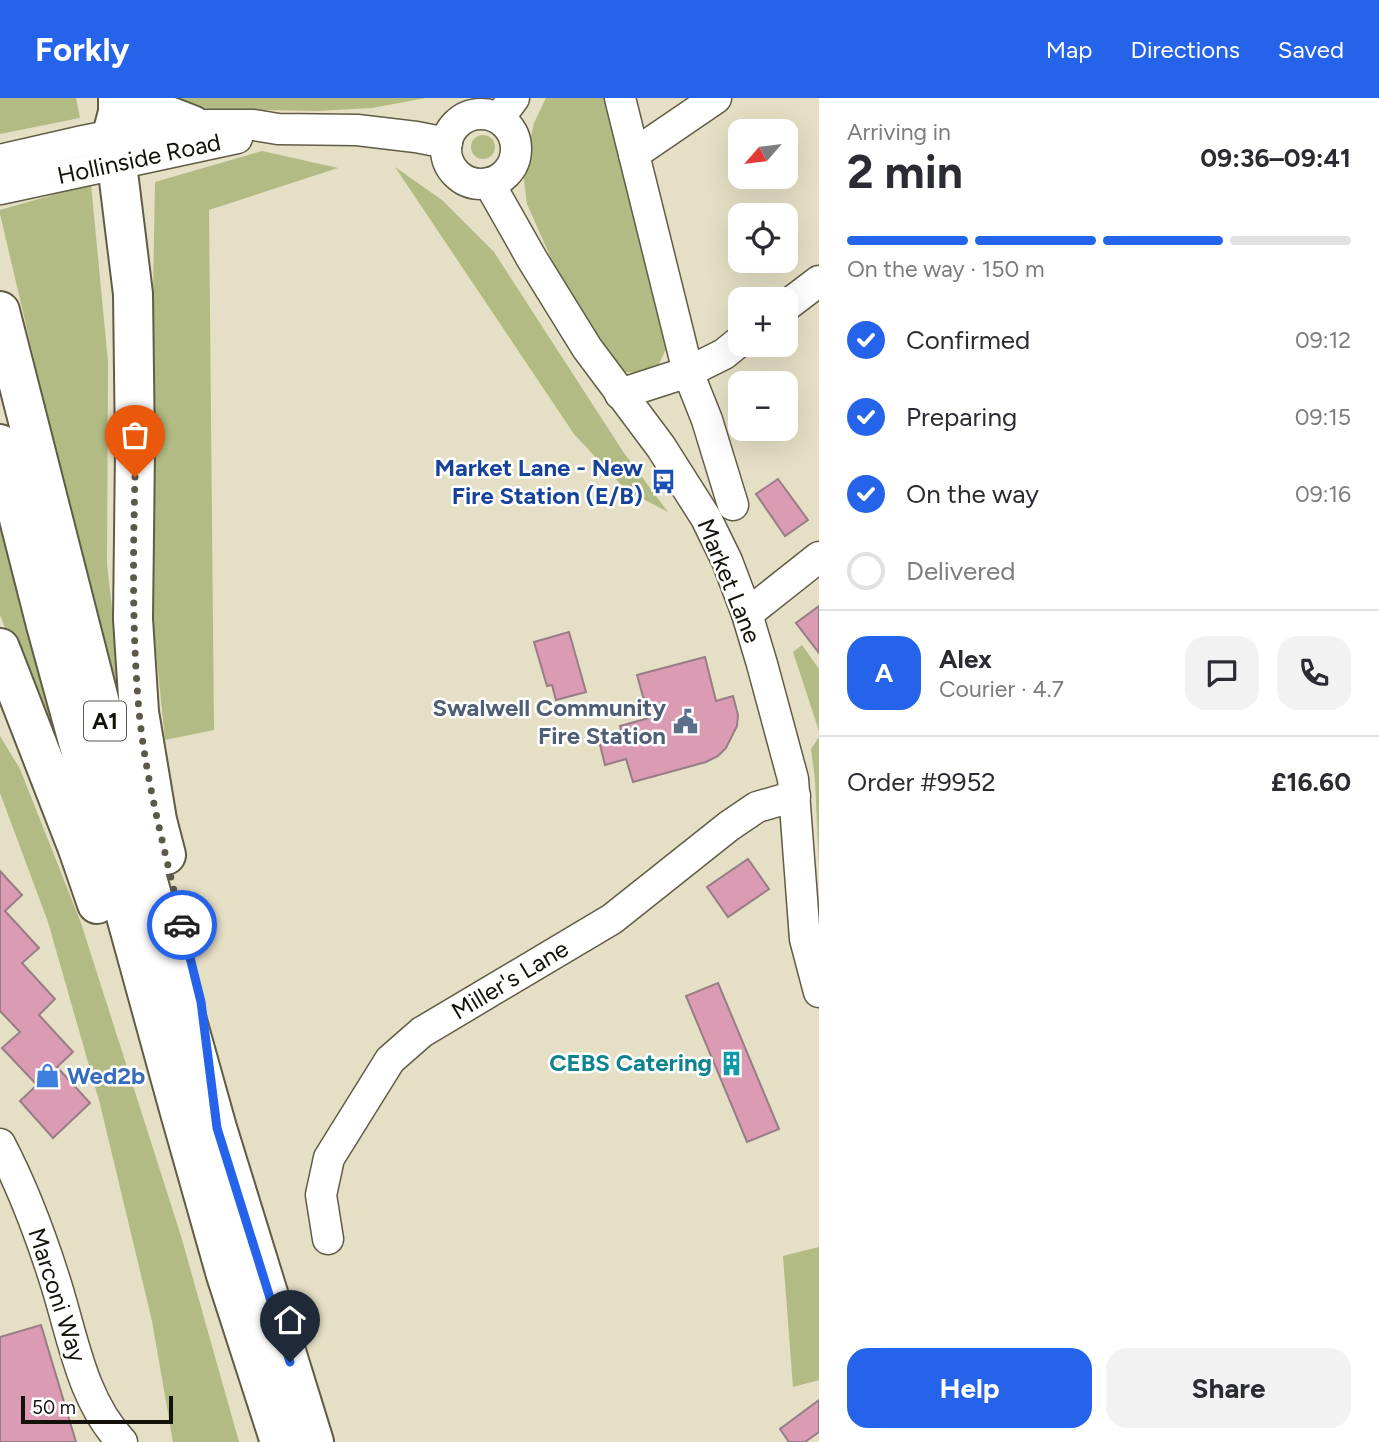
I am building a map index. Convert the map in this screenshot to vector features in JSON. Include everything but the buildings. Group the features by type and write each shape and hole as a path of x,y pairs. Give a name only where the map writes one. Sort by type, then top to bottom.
{"highway":[{"path":"118,98 118,112 97,153 133,294 133,619 139,712 158,820 201,1002 217,1128"},
{"path":"145,98 160,113 192,125"},
{"name":"A1","path":"0,311 118,774 217,1128 314,1442"},
{"name":"A1","path":"0,444 46,625 179,1109 226,1275 280,1442"},
{"path":"0,648 78,849 143,1037 179,1109"},
{"path":"0,707 78,849"},
{"name":"A1","path":"226,1275 261,1442"}],"street":[{"name":"Market Lane","path":"620,98 688,372 707,420 733,505"},
{"path":"634,153 716,98"},
{"path":"507,108 508,126 517,148 515,160 509,170 489,183 478,184 467,181 450,165 447,143 450,132 466,117 507,108"},
{"name":"Hollinside Road","path":"0,189 97,153 149,128 254,125 278,129"},
{"name":"Hollinside Road","path":"0,160 97,153 278,129 357,130 447,143"},
{"name":"Market Lane","path":"489,183 559,304 587,348 661,447 706,518 727,561 747,614 793,779 804,939 819,992"},
{"path":"798,297 819,281"},
{"path":"620,394 688,372 728,351"},
{"path":"747,614 819,558"},
{"name":"Miller's Lane","path":"328,1239 321,1195 328,1158 390,1060 422,1032 612,919 757,807 796,796"},
{"name":"Marconi Way","path":"0,1144 15,1173 37,1230 84,1379 101,1415 122,1442"}],"green space":[{"path":"0,98 76,98 80,118 0,134"},
{"path":"180,98 426,98 372,108 317,111 208,109"},
{"path":"546,98 609,98 668,335 666,349 658,366 641,373 622,372 605,351 554,265 527,204 523,173 534,123"},
{"path":"483,135 491,139 495,147 491,155 483,159 475,155 471,147 475,139"},
{"path":"262,151 338,168 209,210 214,730 165,740 148,572 155,182"},
{"path":"395,167 442,200 494,252 624,453 668,512 626,490 574,434"},
{"path":"91,184 108,362 107,564 125,747 0,214 0,210"},
{"path":"0,518 60,756 53,750 0,615"},
{"path":"802,645 819,669 819,731 793,652"},
{"path":"0,736 20,769 81,923 181,1236 239,1442 173,1442 152,1321 100,1104 48,922 0,793"},
{"path":"819,737 819,867 811,749"},
{"path":"819,1247 819,1380 793,1387 783,1256"}],"way so far":[{"path":"135,477 133,619 139,712 158,820 182,925"}],"place":[{"name":"Market Lane - New Fire Station (E/B)","path":"663,482"},
{"name":"Swalwell Community Fire Station","path":"686,722"},
{"name":"CEBS Catering","path":"732,1063"},
{"name":"Wed2b","path":"47,1076"}],"route":[{"path":"182,925 201,1002 217,1128 290,1362"}]}
